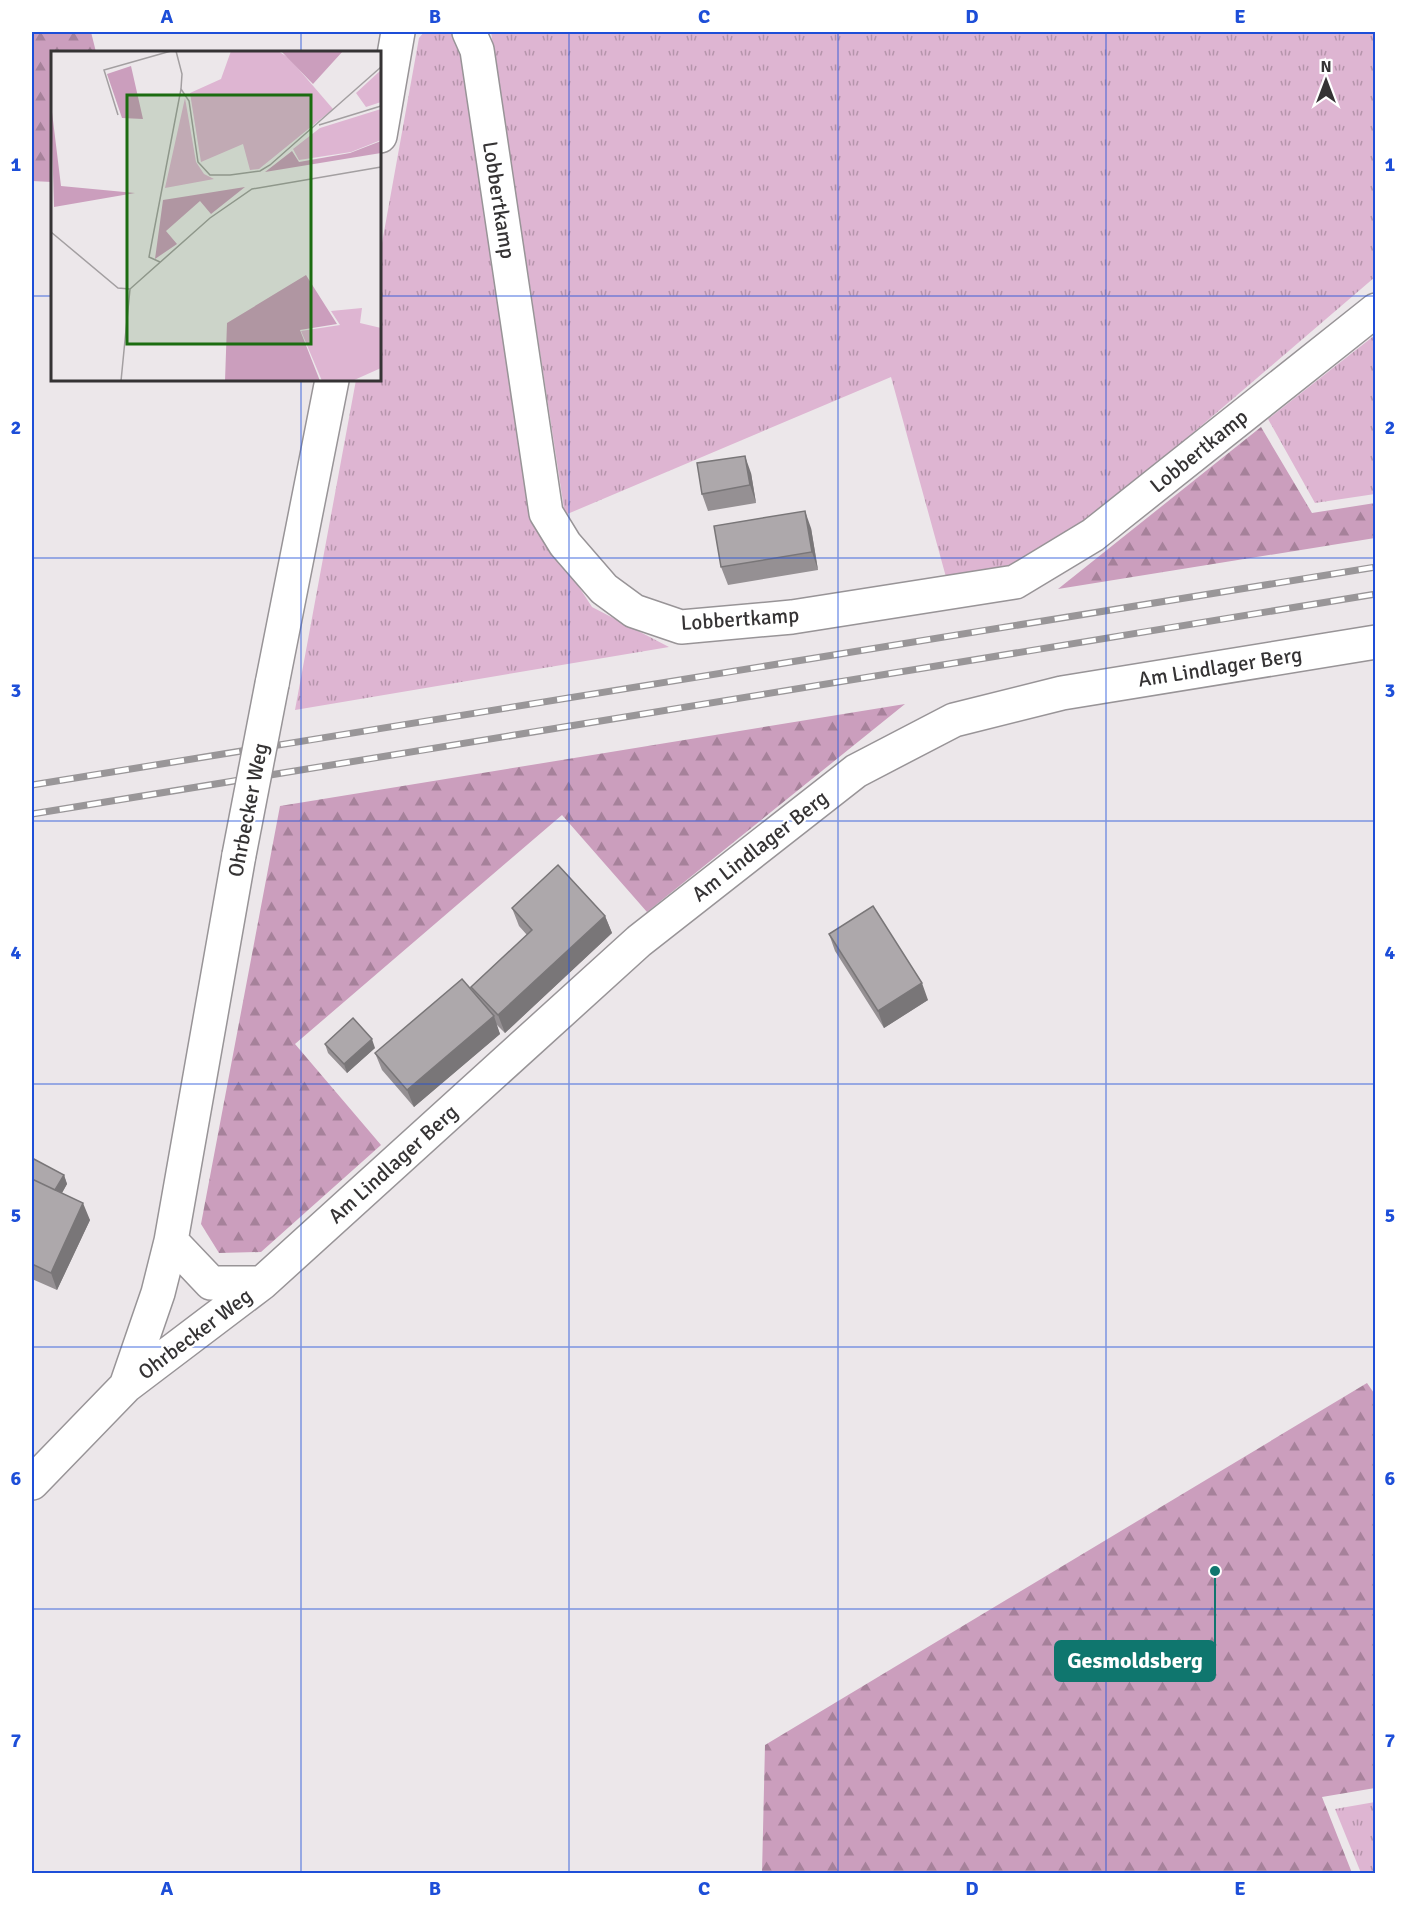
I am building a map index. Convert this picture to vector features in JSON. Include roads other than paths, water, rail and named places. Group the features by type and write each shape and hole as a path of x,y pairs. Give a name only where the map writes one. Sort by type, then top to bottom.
{"street":[{"path":"381,130 398,32"},
{"name":"Lobbertkamp","path":"469,32 477,50 546,513 565,544 604,589 634,611 681,627 792,617 1015,582 1093,536 1376,310"},
{"name":"Ohrbecker Weg","path":"126,1386 158,1293 171,1241 239,855 332,381"},
{"name":"Am Lindlager Berg","path":"262,1283 639,941 855,771 954,720 1062,693 1376,642"},
{"name":"Ohrbecker Weg","path":"171,1241 211,1283 262,1283"},
{"name":"Ohrbecker Weg","path":"32,1484 126,1386 262,1283"}],"railway":[{"path":"32,785 1376,567"},
{"path":"32,814 1376,594"}],"place":[{"name":"Gesmoldsberg","path":"1215,1571"}]}
